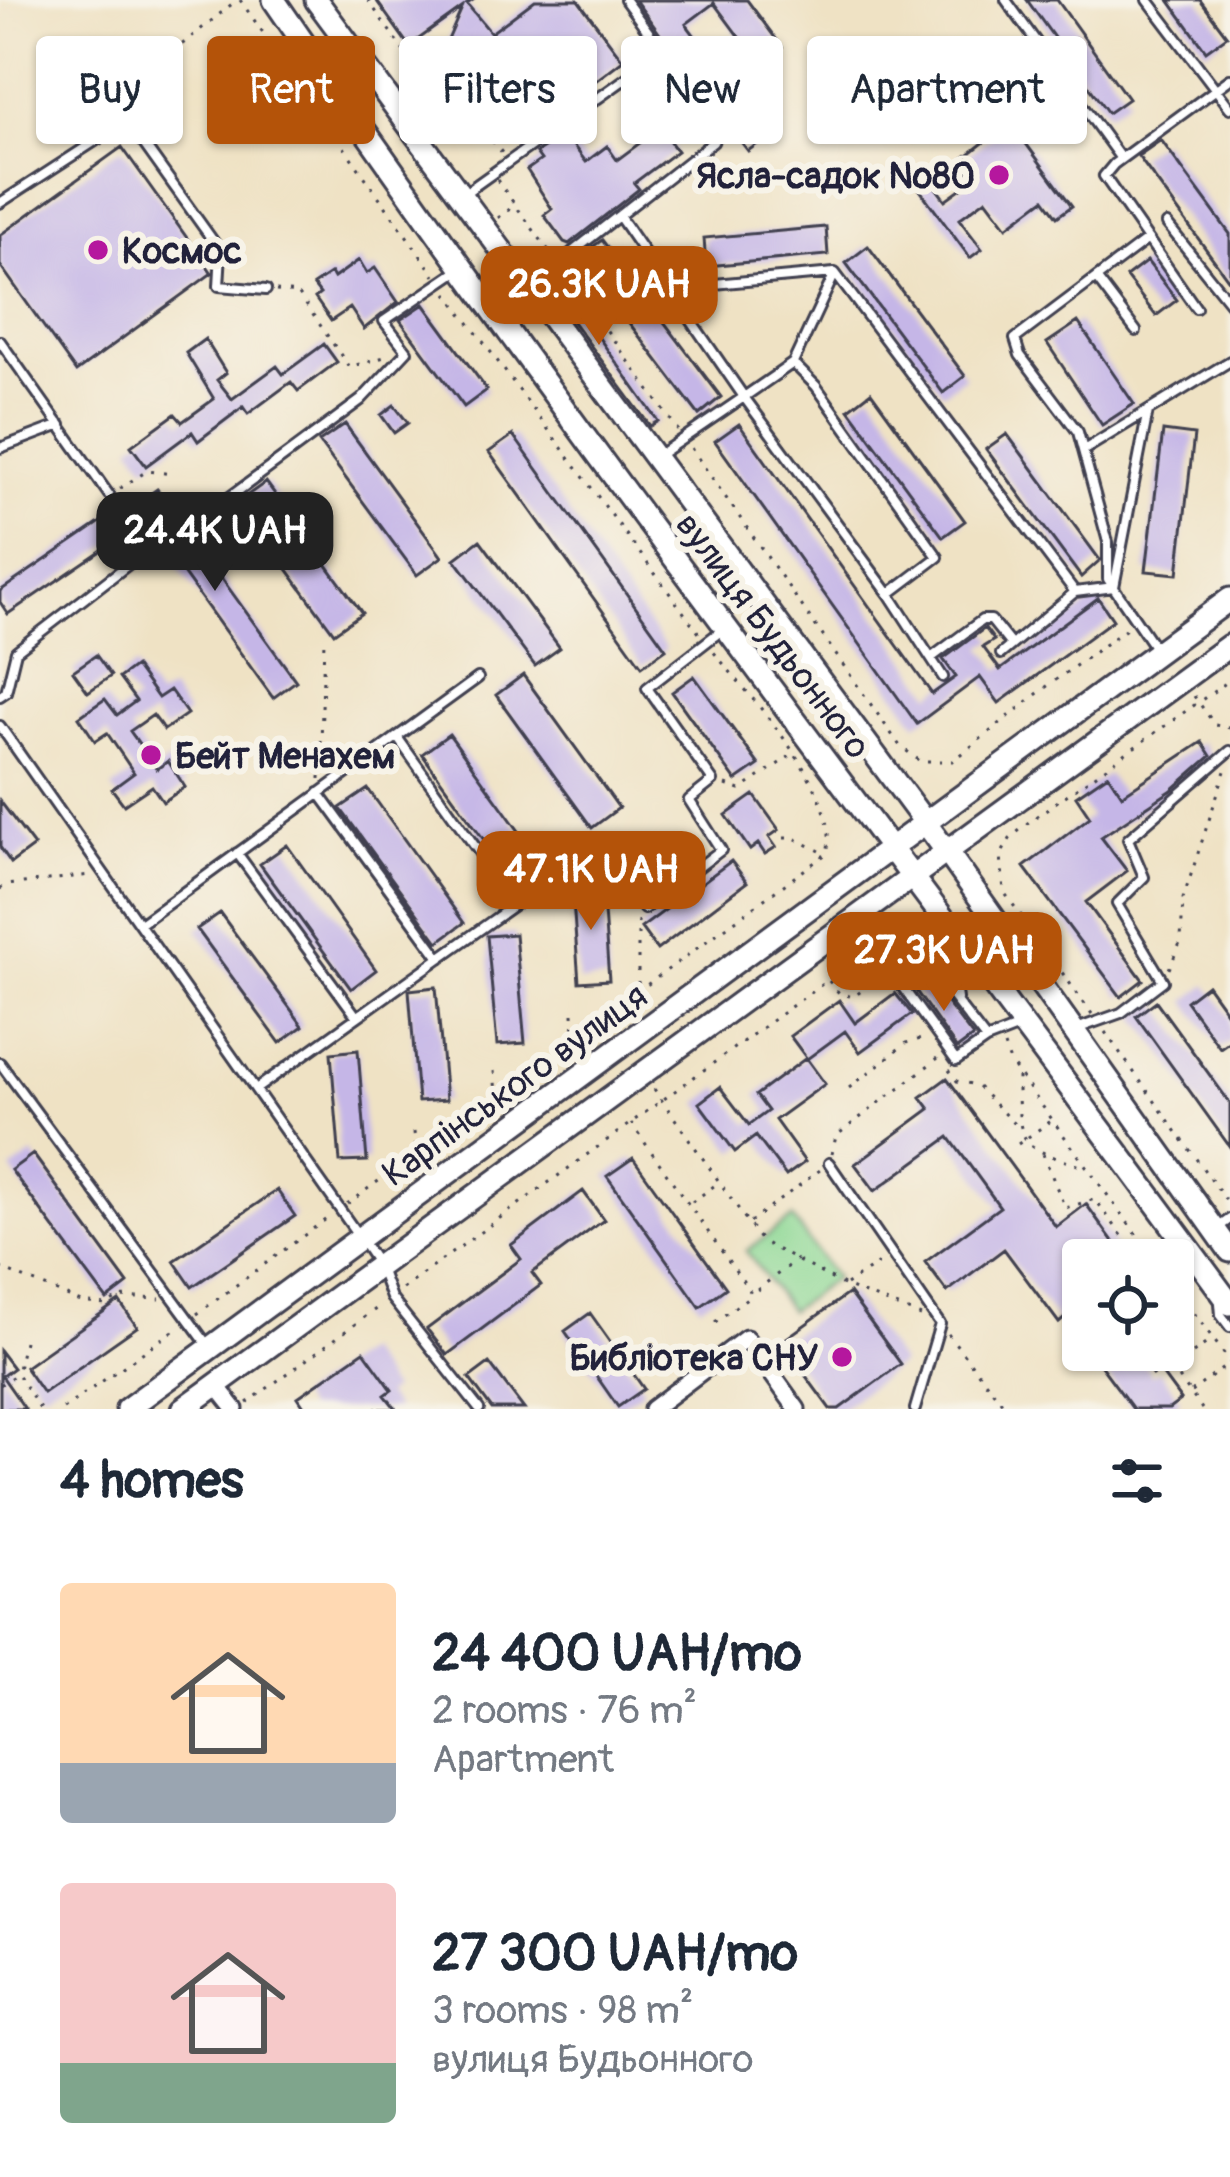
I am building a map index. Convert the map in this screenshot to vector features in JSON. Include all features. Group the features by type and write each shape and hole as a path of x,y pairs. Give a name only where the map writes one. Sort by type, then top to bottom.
{"main road":[{"name":"вулиця Будьонного","path":"274,0 724,627 1225,1297"},
{"name":"вулиця Будьонного","path":"316,0 925,823 1071,1031 1222,1224 1230,1251"},
{"name":"Карпінського вулиця","path":"127,1409 1230,599"},
{"name":"Карпінського вулиця","path":"182,1409 1230,645"}],"street":[{"path":"652,1409 746,1338 797,1409"},
{"path":"216,1385 237,1409"}],"lane":[{"path":"528,287 545,268 558,263 713,142 718,129 625,0"},
{"path":"1006,0 1121,159"},
{"path":"1148,0 1230,108"},
{"path":"1196,308 1104,176 1230,80"},
{"path":"461,196 621,82"},
{"path":"0,203 91,144"},
{"path":"144,144 221,252 219,286 266,290"},
{"path":"619,216 943,676"},
{"path":"1167,224 1230,303"},
{"path":"1148,239 1015,339 1021,355 1078,433 1108,542 1108,579 1157,652"},
{"path":"223,502 361,400 407,351 384,321 462,268"},
{"path":"670,288 836,273"},
{"path":"655,458 794,363 836,273"},
{"path":"836,273 1075,592"},
{"path":"1096,278 1136,331"},
{"path":"0,341 109,495"},
{"path":"1084,450 1230,361"},
{"path":"794,363 816,386 938,557 889,594"},
{"path":"1114,587 1148,411"},
{"path":"0,448 62,425"},
{"path":"0,696 7,692 16,651 147,550"},
{"path":"1001,654 1075,592 1114,587"},
{"path":"931,658 982,620 991,620 1011,645"},
{"path":"256,1089 597,846 644,909 721,850 689,800 713,781 647,688 724,627"},
{"path":"140,924 478,679"},
{"path":"0,726 360,1238 379,1266 391,1298 479,1409"},
{"path":"397,737 516,904"},
{"path":"1071,1031 1121,1013 1163,981 1117,904 1144,877 1128,839 1230,752"},
{"path":"319,793 440,958"},
{"path":"237,853 357,1017"},
{"path":"986,1040 957,1000 956,984 936,956 923,959 898,981 956,1061 986,1040 1024,1025"},
{"path":"0,1063 210,1348"},
{"path":"829,1163 940,1324 915,1409"},
{"path":"1225,1297 1221,1315 1230,1327"}],"path":[{"path":"63,1409 826,854 830,842 829,818 793,754 440,283 238,0 183,44"},
{"path":"368,0 403,50 421,54 510,163"},
{"path":"493,174 900,746 920,761 953,761 1137,622"},
{"path":"484,228 515,205"},
{"path":"266,290 298,293 349,367 407,351"},
{"path":"109,495 147,471 173,474"},
{"path":"319,793 324,639"},
{"path":"1182,680 1223,737"},
{"path":"1230,680 1031,820 1001,855 1004,892 1230,1206"},
{"path":"1215,725 1230,728"},
{"path":"1163,981 1181,941 1183,898 1230,752"},
{"path":"713,781 740,790 793,754"},
{"path":"784,838 826,854"},
{"path":"0,889 104,873"},
{"path":"638,901 638,991"},
{"path":"237,1409 887,937 940,939"},
{"path":"828,980 839,993 853,997 931,939"},
{"path":"573,1013 574,1037"},
{"path":"1000,1034 1018,1074 1140,1239"},
{"path":"849,1088 906,1043 924,1035 957,1081 976,1084 1034,1151 1088,1168"},
{"path":"748,1223 829,1163 836,1136 939,1057"},
{"path":"494,1070 496,1094"},
{"path":"644,1073 761,1240 845,1286 940,1324 1007,1409"},
{"path":"1018,1074 1018,1128"},
{"path":"1018,1144 1052,1120"},
{"path":"630,1122 752,1294"},
{"path":"414,1132 416,1153"},
{"path":"1043,1154 1065,1208 1095,1199 1125,1239"},
{"path":"689,1204 719,1182"},
{"path":"845,1286 892,1254"},
{"path":"715,1322 797,1258"},
{"path":"0,1268 81,1302 106,1306 120,1298 174,1299"},
{"path":"1190,1393 1230,1362 1194,1313"},
{"path":"1194,1352 1213,1339"},
{"path":"0,1385 16,1374 23,1341"},
{"path":"1174,1371 1202,1409"},
{"path":"16,1374 40,1409"},
{"path":"1171,1387 1180,1379"}],"green space":[{"path":"792,1218 835,1278 790,1311 746,1251"}],"building":[{"path":"376,0 473,0 467,4 491,33 535,0 578,0 621,62 597,80 597,36 450,36 462,8 423,36 402,36"},
{"path":"635,0 747,0 774,36 738,36 714,3 686,24 695,36 661,36"},
{"path":"1027,0 1057,0 1083,36 1053,36"},
{"path":"1169,0 1200,0 1227,36 1206,51"},
{"path":"1087,42 1128,99 1108,113 1087,84"},
{"path":"1161,140 1230,234 1230,282 1138,156"},
{"path":"550,144 572,144 586,162 607,146 617,160 638,144 672,144 677,151 634,183 639,189 569,244 564,242 544,215 552,209 527,170 541,160 536,153"},
{"path":"982,144 1026,144 1072,206 1057,217 1044,199 1007,227 986,199 959,219 982,249 970,258 920,190 931,181 945,200 974,179 960,161"},
{"name":"Космос","path":"122,147 212,273 76,372 0,265 0,235"},
{"path":"826,227 828,255 706,266 704,238"},
{"path":"602,240 721,397 699,415 579,257"},
{"path":"868,246 965,376 943,393 846,263"},
{"path":"359,260 367,273 375,268 398,302 364,329 350,308 331,321 315,298 320,294 313,285 331,273 334,278"},
{"path":"1147,261 1177,300 1156,316 1126,277"},
{"path":"555,276 658,421 650,426 545,284"},
{"path":"424,304 487,390 464,407 400,320"},
{"path":"1078,322 1134,404 1102,425 1047,343"},
{"path":"205,339 226,373 217,380 232,399 277,366 283,374 324,344 337,362 298,391 291,382 248,414 243,407 198,441 192,432 146,466 131,446 175,414 182,422 214,399 186,353"},
{"path":"871,392 965,521 943,537 849,409"},
{"path":"394,405 408,423 394,433 381,415"},
{"path":"345,424 442,557 417,575 319,442"},
{"path":"739,424 932,694 956,677 943,659 985,628 994,640 983,647 1000,670 1098,598 1113,620 999,703 980,677 917,724 715,441"},
{"path":"1163,431 1194,435 1178,574 1146,571"},
{"path":"1007,434 1100,560 1081,577 986,449"},
{"path":"513,435 666,649 642,666 489,452"},
{"path":"266,482 362,613 334,633 238,502"},
{"path":"157,489 296,681 273,698 134,505"},
{"path":"108,517 121,537 8,614 0,602 0,591"},
{"path":"480,540 560,648 535,666 455,559"},
{"path":"96,655 111,676 88,692 73,671"},
{"path":"135,666 158,698 170,690 187,714 164,730 153,715 130,731 157,769 168,761 185,787 163,802 152,786 124,805 112,789 134,773 107,733 95,741 79,717 105,699 117,715 136,701 119,678"},
{"path":"523,675 619,808 592,828 496,695"},
{"path":"694,676 759,765 736,781 672,692"},
{"path":"449,734 545,867 518,887 422,754"},
{"path":"1202,742 1211,756 1172,790 1101,837 1127,871 1086,902 1143,980 1121,997 1024,867 1090,817 1076,796 1108,774 1122,795"},
{"path":"368,789 464,923 438,942 340,808"},
{"path":"754,795 779,830 769,837 776,847 765,854 758,844 750,850 726,815"},
{"path":"0,801 34,846 11,863 0,847"},
{"path":"287,845 376,970 351,989 260,864"},
{"path":"731,861 747,882 657,950 641,928"},
{"path":"602,884 609,980 579,982 572,887"},
{"path":"220,913 303,1026 280,1043 197,929"},
{"path":"515,934 525,1043 497,1045 487,936"},
{"path":"928,978 973,1037 957,1049 914,988"},
{"path":"1207,985 1230,1017 1230,1041 1220,1048 1186,1001"},
{"path":"436,987 446,1100 418,1102 409,990"},
{"path":"895,993 912,1014 860,1052 845,1031 807,1059 790,1036 839,1000 855,1023"},
{"path":"1156,1001 1230,1103 1230,1147 1136,1016"},
{"path":"358,1050 367,1161 340,1162 331,1053"},
{"path":"806,1058 825,1084 775,1120 805,1162 786,1176 756,1136 735,1152 699,1103 720,1087 749,1125 768,1111 756,1095"},
{"path":"947,1078 1056,1227 1086,1204 1111,1239 1062,1239 1059,1323 1004,1249 947,1292 925,1262 1000,1207 949,1137 875,1191 855,1164 930,1109 921,1097"},
{"path":"33,1154 128,1284 107,1300 11,1170"},
{"path":"633,1158 726,1288 700,1307 607,1176"},
{"path":"277,1190 295,1216 192,1287 174,1261"},
{"path":"583,1191 604,1220 532,1273 541,1285 447,1355 427,1329 521,1259 511,1245"},
{"path":"849,1293 901,1364 839,1409 830,1409 781,1342"},
{"path":"119,1301 137,1327 43,1393 25,1367"},
{"path":"590,1313 644,1389 618,1407 565,1331"},
{"path":"0,1351 13,1368 2,1376 25,1409 0,1409"},
{"path":"364,1351 392,1390 385,1395 396,1409 306,1409 298,1397"},
{"path":"489,1363 524,1409 492,1409 469,1378"},
{"path":"1105,1371 1149,1371 1152,1375 1160,1371 1181,1400 1169,1409 1133,1409"}],"place":[{"name":"Ясла-садок №80","path":"999,175"},
{"name":"Космос","path":"98,250"},
{"name":"Бейт Менахем","path":"151,755"},
{"name":"Библіотека СНУ","path":"842,1357"}]}
